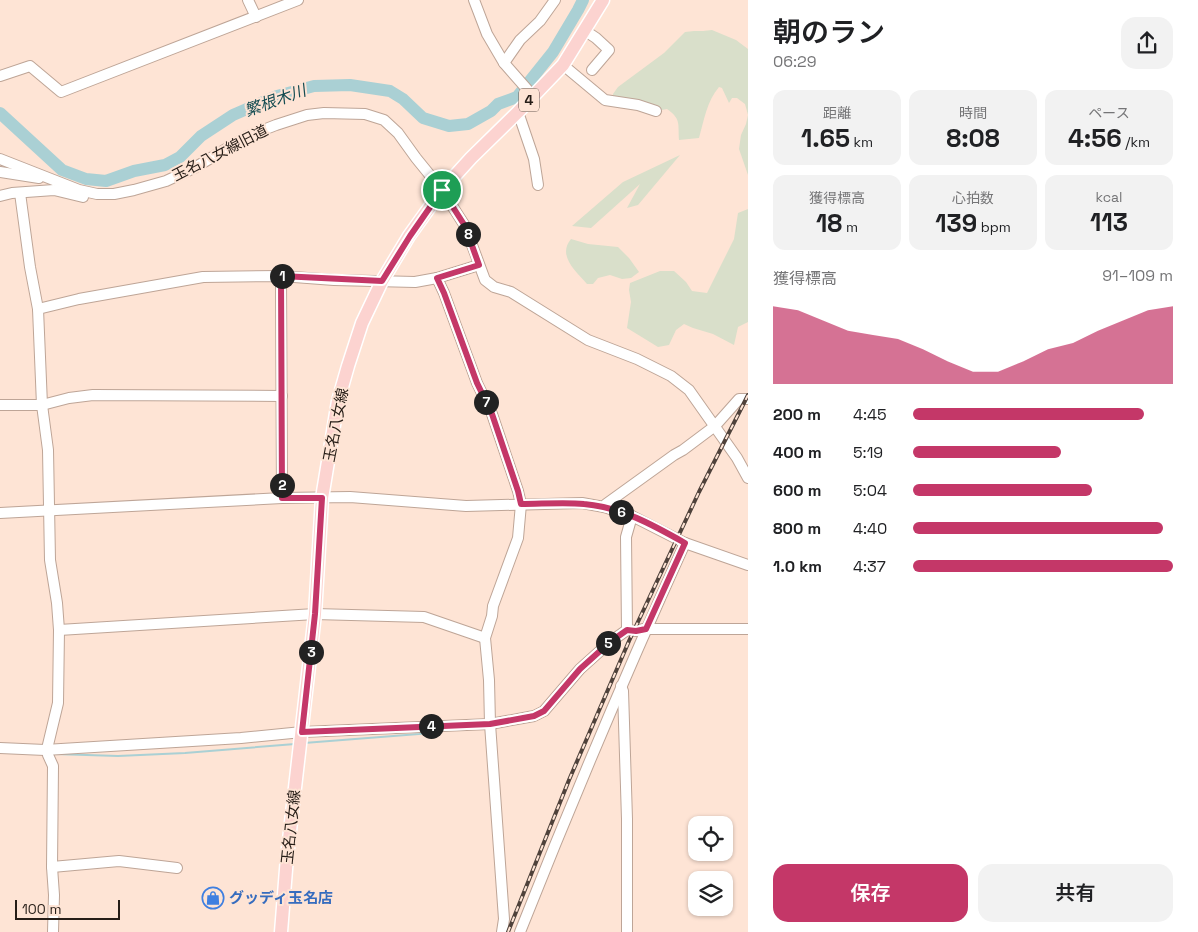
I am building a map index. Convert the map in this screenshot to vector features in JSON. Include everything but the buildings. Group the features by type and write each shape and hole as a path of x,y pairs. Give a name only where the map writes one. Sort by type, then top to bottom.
{"main road":[{"name":"玉名八女線","path":"282,932 287,857 315,614 322,498 338,401 362,323 382,281 442,190 471,158 518,112 531,93 563,65 603,0"}],"street":[{"path":"248,0 256,17"},
{"path":"0,76 30,66 61,92 298,0"},
{"path":"474,0 487,34 506,66 531,93"},
{"path":"506,66 520,40 540,20 555,0"},
{"path":"584,30 609,50 592,70"},
{"path":"563,65 606,100 638,105 656,111"},
{"path":"518,112 534,159 538,185"},
{"name":"玉名八女線旧道","path":"0,159 79,190 97,194 114,194 166,181 194,168 248,136 306,115 324,113 365,114 384,120 398,133 442,190 465,226 485,280 494,287 511,292 588,340 637,358 671,376 689,390 737,458 748,478"},
{"path":"0,172 54,180"},
{"path":"0,196 12,193 54,190 94,200 111,198 114,194"},
{"path":"20,193 38,309 42,405 48,450 50,560 60,630 58,703 47,750 53,766 53,932"},
{"path":"38,309 79,299 202,277 281,276 415,282 437,278 479,265"},
{"path":"281,276 282,498"},
{"path":"437,278 477,383 492,414 521,504 518,538 493,606 485,638 504,919 502,932"},
{"path":"0,405 42,405 69,398 93,395 282,396"},
{"path":"604,507 715,426 738,399 748,399"},
{"path":"0,513 50,512 282,498 350,497 466,506 582,503 604,507 632,516 685,543 748,564"},
{"path":"627,630 626,537 632,516"},
{"path":"520,932 621,686 685,543"},
{"path":"60,630 315,614 424,618 485,638"},
{"path":"0,748 47,750 302,732 490,724 534,716 544,711 580,669 610,642 627,630 748,629"},
{"path":"621,686 623,690 627,819 627,932"},
{"path":"52,867 119,861 177,868"}],"green space":[{"path":"712,30 736,40 748,49 748,115 745,104 737,98 732,98 729,103 722,88 719,87 709,105 699,138 679,140 677,119 667,109 656,111 612,100 613,94 618,87 664,53 685,32"},
{"path":"748,115 748,175 739,149 741,135"},
{"path":"680,155 638,205 627,208 640,184 591,228 572,226 623,182"},
{"path":"748,209 748,322 738,327 734,345 713,334 684,324 676,330 669,345 658,347 627,328 631,302 630,283 660,271 674,271 686,282 692,291 707,293 734,239 738,213"},
{"path":"571,239 588,244 618,247 639,272 631,278 622,279 610,275 598,278 593,284 587,284 573,269 567,257 567,245"}],"waterway":[{"name":"繁根木川","path":"0,113 62,170 86,179 106,181 134,171 165,165 180,157 201,136 233,115 277,96 314,86 350,85 390,91 403,99 423,118 449,126 468,124 491,111 498,104 517,97 553,52 583,0"},
{"path":"304,743 451,730"},
{"path":"55,754 118,756 185,753 295,744"}],"railway":[{"path":"508,932 569,780 629,641 699,492 748,395"}],"place":[{"name":"グッディ玉名店","path":"213,898"}],"route":[{"path":"442,190 465,226 479,265 437,278 477,383 492,414 521,504 582,503 604,507 632,516 685,543 646,629 627,630 610,642 580,669 544,711 534,716 490,724 302,732 315,614 322,498 282,498 281,276 382,281 442,190"}]}
